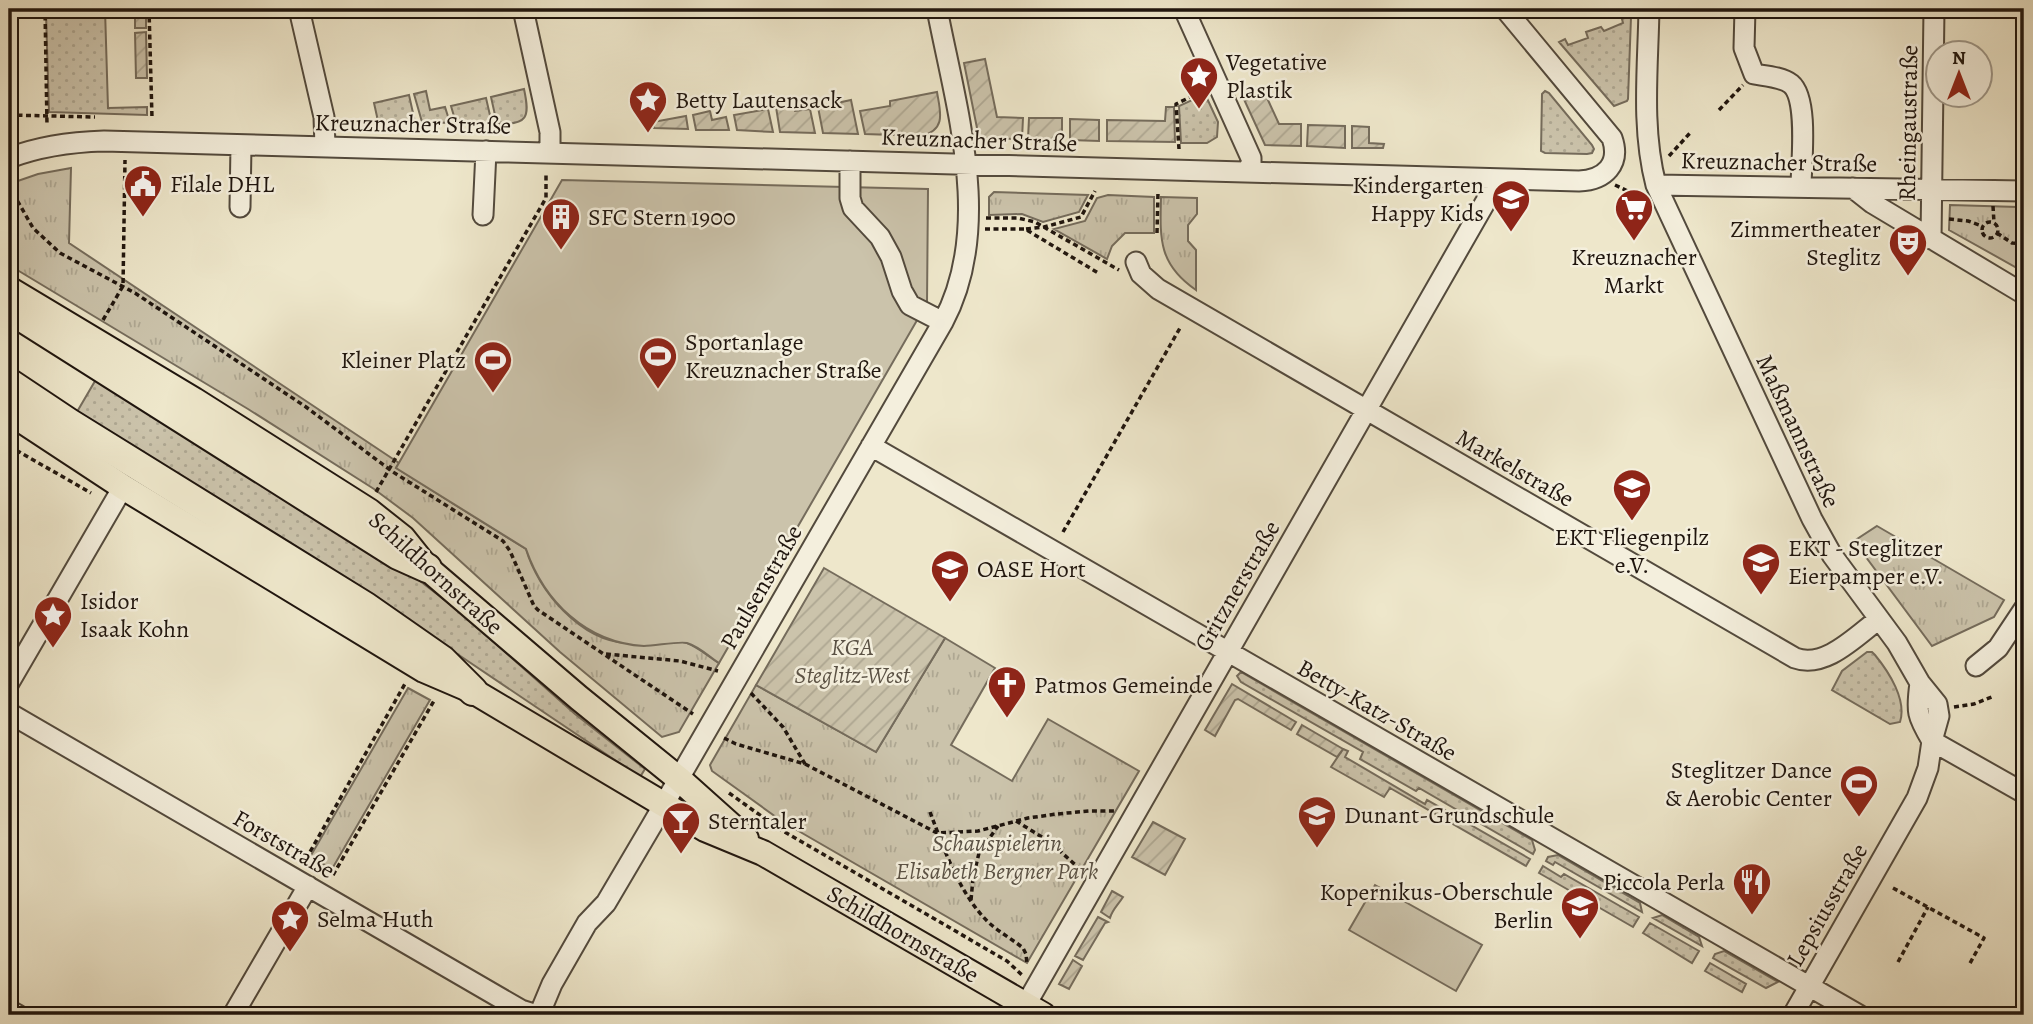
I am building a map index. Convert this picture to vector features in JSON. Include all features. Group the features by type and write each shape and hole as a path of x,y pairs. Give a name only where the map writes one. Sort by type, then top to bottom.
{"highway":[{"path":"9,309 398,555 427,568"},
{"path":"9,383 69,424 366,607 442,660 473,691"}],"main road":[{"name":"Schildhornstraße","path":"9,289 182,393 369,511 403,538 427,568 763,853"},
{"name":"Schildhornstraße","path":"9,412 123,487 424,670 473,691 705,829 763,853 1029,1012"}],"street":[{"path":"299,9 324,117 325,147"},
{"path":"523,9 550,132 550,152"},
{"name":"Paulsenstraße","path":"538,1015 552,984 587,923 606,902 664,805 953,302 975,224 967,164 937,9"},
{"path":"1184,9 1251,158 1251,171"},
{"path":"1505,9 1612,138 1614,158 1602,175"},
{"name":"Maßmannstraße","path":"1649,9 1647,137 1656,185 1812,519 1832,555 1897,643 1920,683 1917,706 1919,718 1932,741"},
{"path":"1745,9 1744,48 1754,74 1788,82 1796,88 1802,118 1801,187"},
{"name":"Rheingaustraße","path":"1931,239 1934,9"},
{"name":"Kreuznacher Straße","path":"9,158 43,147 81,142 550,152 1490,179 1591,181 1602,175"},
{"path":"240,207 241,145"},
{"path":"483,215 486,151"},
{"path":"850,161 850,198 853,208 880,237 891,257 902,291 911,305 943,322"},
{"name":"Gritznerstraße","path":"1029,1012 1228,652 1486,201 1490,179"},
{"name":"Kreuznacher Straße","path":"1656,185 2024,191"},
{"path":"1853,188 1872,203 2024,294"},
{"name":"Markelstraße","path":"1139,268 1158,289 1795,658 1807,661 1825,658 1879,620"},
{"path":"890,306 911,305"},
{"name":"Betty-Katz-Straße","path":"871,446 1859,1015"},
{"path":"9,683 123,487"},
{"path":"1976,666 1998,648 2024,609"},
{"name":"Forststraße","path":"9,713 521,1010 538,1015"},
{"path":"1932,741 2024,793"},
{"name":"Lepsiusstraße","path":"1793,1015 1917,798 1928,768 1932,741"},
{"path":"233,1015 308,886"},
{"path":"9,1010 18,1015"}],"path":[{"path":"9,10 45,9 47,125"},
{"path":"149,9 152,118"},
{"path":"1719,110 1754,74"},
{"path":"1179,149 1177,104 1206,89"},
{"path":"9,115 95,117"},
{"path":"1669,156 1690,133"},
{"path":"101,323 123,286 125,160"},
{"path":"375,493 546,198 546,172"},
{"name":"Kreuznacher Straße","path":"1602,175 1610,183 1648,201 1656,185"},
{"path":"9,186 26,218 45,241 68,258 123,286 306,407 389,469 503,541 538,610 693,714"},
{"path":"975,224 1025,229 1082,217 1095,191"},
{"path":"1157,233 1158,192"},
{"path":"1993,204 1997,233 2012,243 2024,244"},
{"path":"2024,205 2024,277"},
{"path":"975,224 1018,218 1044,226 1126,274 1139,268"},
{"path":"1947,219 1968,220 1983,226"},
{"path":"1994,223 1987,222 1982,232 1986,239 1997,233"},
{"path":"1025,229 1100,274"},
{"path":"1063,532 1180,328"},
{"path":"9,446 93,494"},
{"path":"604,654 680,661 718,671"},
{"path":"306,859 406,682"},
{"path":"749,691 783,727 805,764"},
{"path":"1952,708 1974,704 1994,696"},
{"path":"333,875 435,699"},
{"path":"722,737 736,744 805,764 937,834 978,831 1016,821 1073,812 1119,812"},
{"path":"726,791 778,828 1007,961 1024,978"},
{"path":"930,812 937,834 971,900 987,921 1023,948 1028,969"},
{"path":"1016,821 1050,842 1084,872"},
{"path":"971,900 979,853 998,826"},
{"path":"1893,887 1984,938 1969,965"},
{"path":"1898,962 1928,907"}],"green space":[{"path":"61,9 105,9 108,108 147,107 147,115 49,112 46,13 61,13"},
{"path":"135,9 146,9 146,28 135,28"},
{"path":"1629,16 1628,99 1614,106 1559,42 1565,39 1568,45 1588,38 1586,32 1601,27 1604,31 1623,23 1622,19"},
{"path":"146,32 147,78 136,78 135,33"},
{"path":"985,59 997,117 1023,118 1022,139 979,138 964,63"},
{"path":"1262,87 1279,124 1301,124 1301,146 1265,145 1242,95"},
{"path":"524,89 527,106 521,121 497,124 491,97"},
{"path":"426,91 430,110 445,107 450,123 422,122 414,94"},
{"path":"1545,91 1592,145 1592,153 1541,151 1542,94"},
{"path":"937,92 939,124 930,133 922,136 865,134 860,111 890,106 890,101"},
{"path":"1205,94 1218,122 1217,137 1207,143 1181,143 1179,106"},
{"path":"409,95 415,122 378,121 374,103"},
{"path":"486,98 492,124 456,123 451,106"},
{"path":"851,100 858,134 823,133 818,107"},
{"path":"793,103 795,111 810,109 815,133 780,132 776,107"},
{"path":"1166,107 1174,107 1175,142 1107,141 1107,120 1165,121"},
{"path":"768,109 773,132 737,130 734,115"},
{"path":"710,111 712,120 726,117 729,130 696,130 693,115"},
{"path":"686,116 688,129 654,128 653,122"},
{"path":"1029,118 1062,118 1062,140 1028,139"},
{"path":"1070,119 1099,120 1099,141 1070,140"},
{"path":"1308,125 1345,126 1345,148 1307,146"},
{"path":"1352,126 1369,127 1369,143 1384,144 1383,148 1352,148"},
{"path":"71,168 69,243 399,463 396,468 526,549 540,581 551,597 578,623 610,640 627,643 687,643 719,663 679,732 662,737 560,652 413,518 374,489 248,409 9,265 9,184 38,174"},
{"name":"Sportanlage Kreuznacher Straße","path":"562,180 928,189 927,303 719,663 687,643 644,646 623,643 586,628 556,602 544,586 526,549 396,468"},
{"path":"994,192 1088,195 1079,212 1043,222 1022,214 989,215 989,197"},
{"path":"1108,195 1154,197 1154,233 1125,233 1112,246 1107,259 1054,229 1085,221 1097,198"},
{"path":"1161,197 1197,198 1197,214 1188,225 1188,241 1196,250 1196,290 1174,270 1168,260 1162,238"},
{"path":"1950,205 2018,207 2017,268 1949,230"},
{"path":"98,376 398,564 460,612 575,714 645,769 640,777 441,643 74,417"},
{"path":"1877,526 2004,600 1994,617 1932,646 1854,541"},
{"name":"KGA Steglitz-West","path":"824,568 945,638 876,752 756,685"},
{"name":"Schauspielerin Elisabeth Bergner Park","path":"945,638 995,668 951,745 1012,781 1048,719 1139,771 1027,963 783,822 712,771 710,765 756,685 876,752"},
{"path":"1867,652 1875,655 1895,687 1901,705 1900,722 1890,724 1832,690 1842,671"},
{"path":"1241,672 1532,840 1535,850 1533,854 1419,788 1416,791 1360,759 1363,752 1241,682 1237,676"},
{"path":"1232,684 1296,722 1291,730 1238,699 1215,736 1205,730"},
{"path":"408,688 430,700 332,869 310,857"},
{"path":"1302,725 1343,749 1337,757 1297,734"},
{"path":"1343,749 1348,751 1345,757 1425,804 1427,800 1530,859 1526,866 1390,788 1384,797 1331,767"},
{"path":"1153,822 1185,839 1165,875 1132,857"},
{"path":"1558,855 1640,903 1642,912 1555,862 1553,865 1546,861 1548,857"},
{"path":"1543,866 1561,877 1564,874 1639,917 1633,927 1539,873"},
{"path":"1375,885 1482,945 1456,991 1349,930"},
{"path":"1112,891 1123,897 1110,918 1101,912"},
{"path":"1662,915 1699,937 1702,946 1653,918"},
{"path":"1098,917 1108,922 1083,960 1075,956"},
{"path":"1650,923 1699,951 1692,963 1643,933"},
{"path":"1724,951 1778,982 1766,988 1713,958 1715,954"},
{"path":"1073,960 1082,966 1069,989 1059,984"},
{"path":"1710,963 1746,984 1742,992 1705,971"}],"place":[{"name":"Vegetative Plastik","path":"1199,110"},
{"name":"Betty Lautensack","path":"648,134"},
{"name":"Filale DHL","path":"143,218"},
{"name":"Kindergarten Happy Kids","path":"1511,233"},
{"name":"Kreuznacher Markt","path":"1634,242"},
{"name":"SFC Stern 1900","path":"561,251"},
{"name":"Zimmertheater Steglitz","path":"1908,277"},
{"name":"Sportanlage Kreuznacher Straße","path":"658,390"},
{"name":"Kleiner Platz","path":"493,394"},
{"name":"EKT Fliegenpilz e.V.","path":"1632,522"},
{"name":"EKT - Steglitzer Eierpamper e.V.","path":"1761,596"},
{"name":"OASE Hort","path":"950,603"},
{"name":"Isidor Isaak Kohn","path":"53,649"},
{"name":"Patmos Gemeinde","path":"1007,719"},
{"name":"Steglitzer Dance & Aerobic Center","path":"1859,818"},
{"name":"Dunant-Grundschule","path":"1317,849"},
{"name":"Sterntaler","path":"681,855"},
{"name":"Piccola Perla","path":"1752,916"},
{"name":"Kopernikus-Oberschule Berlin","path":"1580,940"},
{"name":"Selma Huth","path":"290,953"}]}
